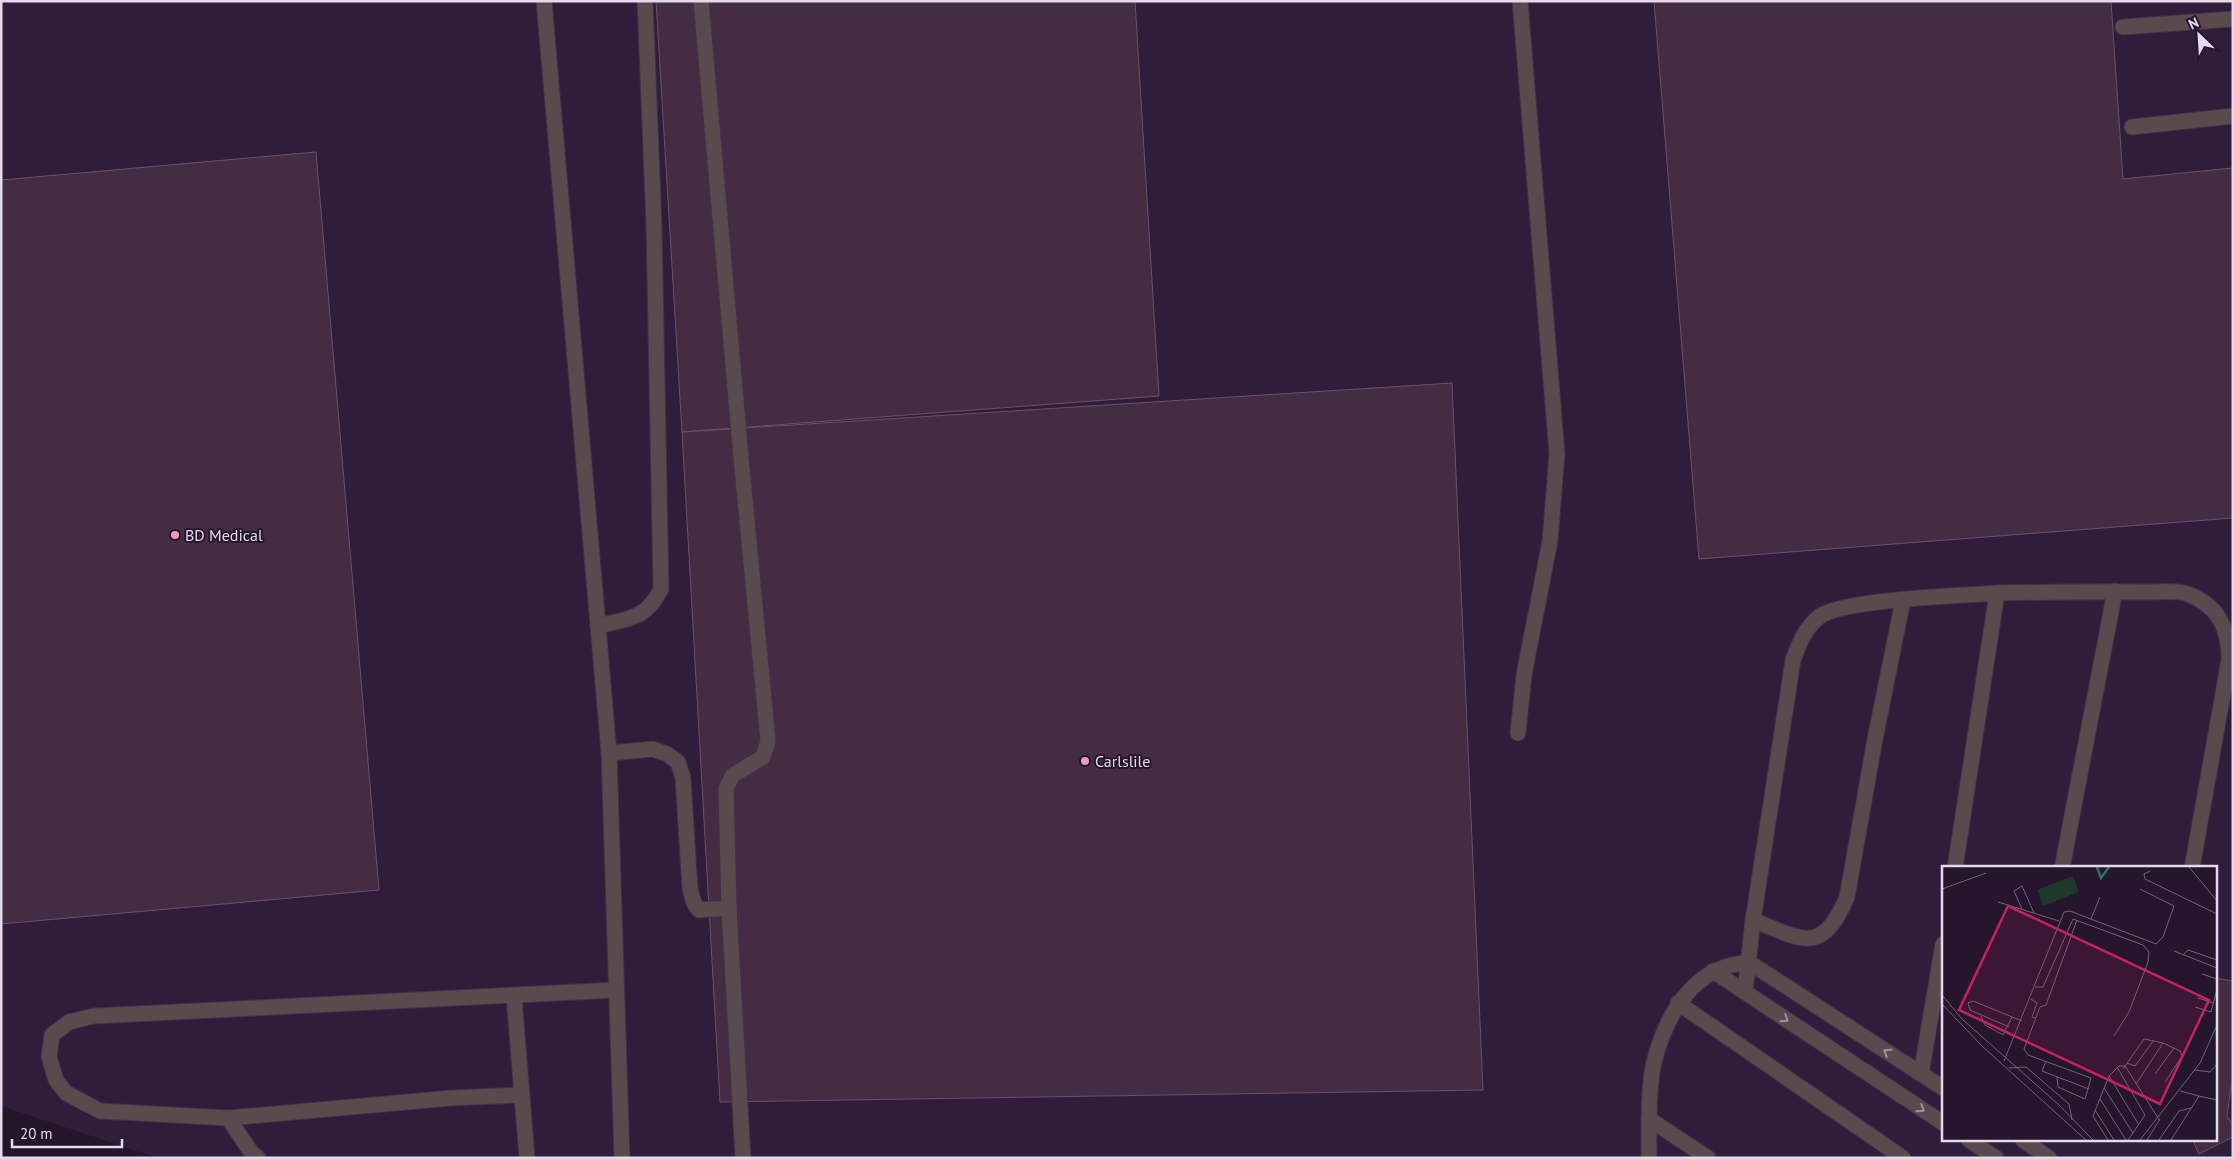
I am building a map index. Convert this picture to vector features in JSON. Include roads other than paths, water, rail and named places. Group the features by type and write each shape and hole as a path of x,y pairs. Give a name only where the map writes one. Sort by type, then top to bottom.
{"lane":[{"path":"544,1 609,753 622,1158"},
{"path":"598,626 634,618 646,612 655,602 661,589 654,226 645,1"},
{"path":"701,1 768,742 764,757 733,775 726,788 730,908 744,1158"},
{"path":"1518,732 1524,676 1550,541 1556,454 1520,1"},
{"path":"2123,27 2233,19"},
{"path":"2132,127 2233,116"},
{"path":"2062,866 2115,591"},
{"path":"1745,992 1750,963 1753,920 1793,660 1802,636 1819,617 1836,609 1903,600 1997,593 2115,591 2186,593 2205,603 2215,612 2224,626 2229,641 2229,660 2192,866"},
{"path":"1955,866 1997,593"},
{"path":"1753,920 1800,939 1819,936 1829,930 1839,915 1849,887 1875,739 1903,600"},
{"path":"609,753 652,750 667,754 678,762 683,778 690,889 694,903 699,910 730,908"},
{"path":"1921,1074 1942,950"},
{"path":"1650,1158 1649,1119 1654,1063 1665,1030 1678,1002 1713,971 1726,965 1750,963 1942,1087"},
{"path":"1713,971 1942,1122"},
{"path":"521,1095 451,1098 228,1118 100,1111 66,1093 56,1080 49,1057 52,1035 69,1022 94,1016 616,990"},
{"path":"514,996 527,1158"},
{"path":"1678,1002 1903,1158"},
{"path":"228,1118 250,1152 258,1158"},
{"path":"1649,1119 1708,1158"},
{"path":"1972,1142 1996,1158"},
{"path":"2025,1142 2050,1158"}],"place":[{"name":"BD Medical","path":"175,535"},
{"name":"Carlslile","path":"1085,761"}]}
